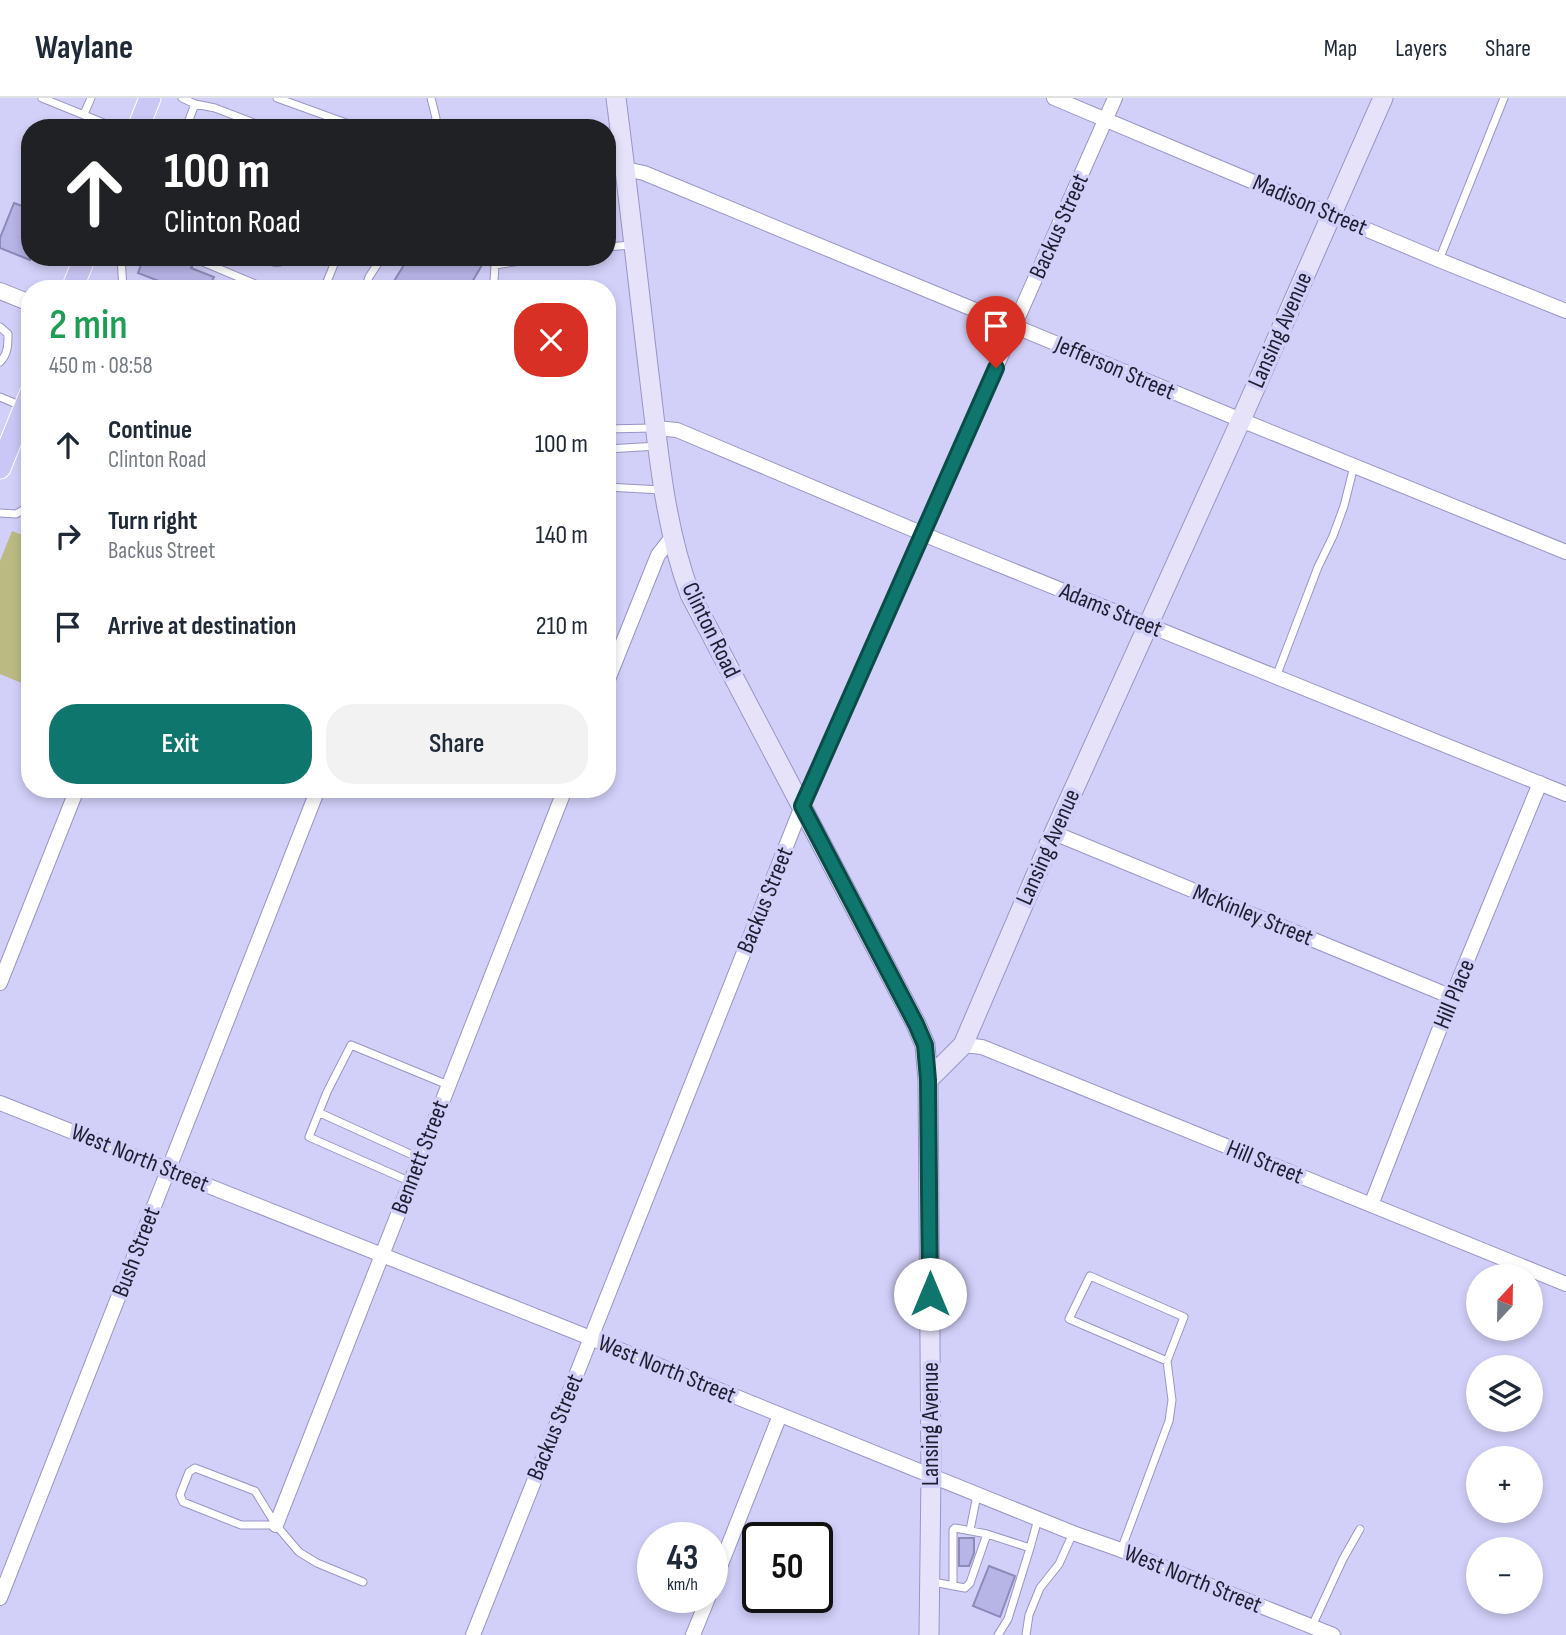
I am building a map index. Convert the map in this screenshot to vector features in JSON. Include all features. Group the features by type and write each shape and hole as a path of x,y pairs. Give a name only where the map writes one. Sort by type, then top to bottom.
{"main road":[{"path":"142,119 150,98"},
{"name":"Clinton Road","path":"616,98 657,437 673,536 690,594 916,1024 925,1045 928,1080"},
{"name":"Lansing Avenue","path":"929,1635 931,1475 928,1080 963,1045 1054,833 1383,98"},
{"path":"0,468 21,415"},
{"path":"917,1635 929,1589"}],"street":[{"name":"Madison Street","path":"1054,98 1566,311"},
{"name":"Backus Street","path":"473,1635 802,806 1115,98"},
{"name":"Jefferson Street","path":"625,169 644,173 1566,552"},
{"path":"0,291 21,299"},
{"name":"Adams Street","path":"657,437 677,430 922,533 1566,794"},
{"path":"616,660 658,555 673,536"},
{"name":"Hill Place","path":"1371,1205 1452,997 1540,783"},
{"path":"0,983 73,798"},
{"name":"Bush Street","path":"0,1598 314,798"},
{"name":"Bennett Street","path":"276,1525 561,798"},
{"name":"McKinley Street","path":"1054,833 1452,997"},
{"name":"Hill Street","path":"963,1045 982,1046 1566,1284"},
{"name":"West North Street","path":"0,1102 1073,1533 1334,1635"},
{"path":"728,1547 780,1415"},
{"path":"693,1635 702,1613"}],"lane":[{"path":"42,98 95,119"},
{"path":"84,114 90,98"},
{"path":"182,98 244,119"},
{"path":"277,98 335,119"},
{"path":"431,98 436,119"},
{"path":"1439,260 1504,98"},
{"path":"189,119 195,104"},
{"path":"616,164 625,169"},
{"path":"616,246 634,245"},
{"path":"212,266 246,280"},
{"path":"0,327 8,334 8,349 0,362"},
{"path":"0,397 21,399"},
{"path":"616,430 657,437"},
{"path":"616,447 657,437"},
{"path":"1276,677 1344,506 1354,466"},
{"path":"616,487 665,490"},
{"path":"0,513 16,514 21,511"},
{"path":"411,1182 309,1138 327,1092 351,1045 448,1086"},
{"path":"320,1113 420,1158"},
{"path":"1121,1550 1169,1421 1172,1400 1167,1361 1185,1317 1090,1276 1069,1319 1167,1361"},
{"path":"276,1525 241,1525 183,1502 180,1495 189,1472 195,1468 255,1491 276,1525 299,1552 317,1563 363,1582"},
{"path":"970,1530 977,1494"},
{"path":"998,1635 1008,1619 1038,1519"},
{"path":"953,1586 953,1530 956,1528 987,1534 1030,1548"},
{"path":"1312,1626 1360,1529"},
{"path":"1026,1635 1029,1615 1040,1588 1059,1564 1073,1533"},
{"path":"929,1589 953,1586 965,1588 970,1583 987,1534"}],"green space":[{"path":"12,531 21,534 21,683 0,674 0,561"}],"building":[{"path":"14,203 21,206 21,256 0,248 0,238"},
{"path":"141,266 192,266 191,268 214,277 213,280 156,280 138,273"},
{"path":"403,266 481,266 473,280 395,280"},
{"path":"959,1538 974,1538 974,1553 969,1566 959,1566"},
{"path":"989,1566 1015,1576 1000,1617 973,1606"}],"route":[{"path":"930,1294 928,1080 925,1045 802,806 996,368"}]}
